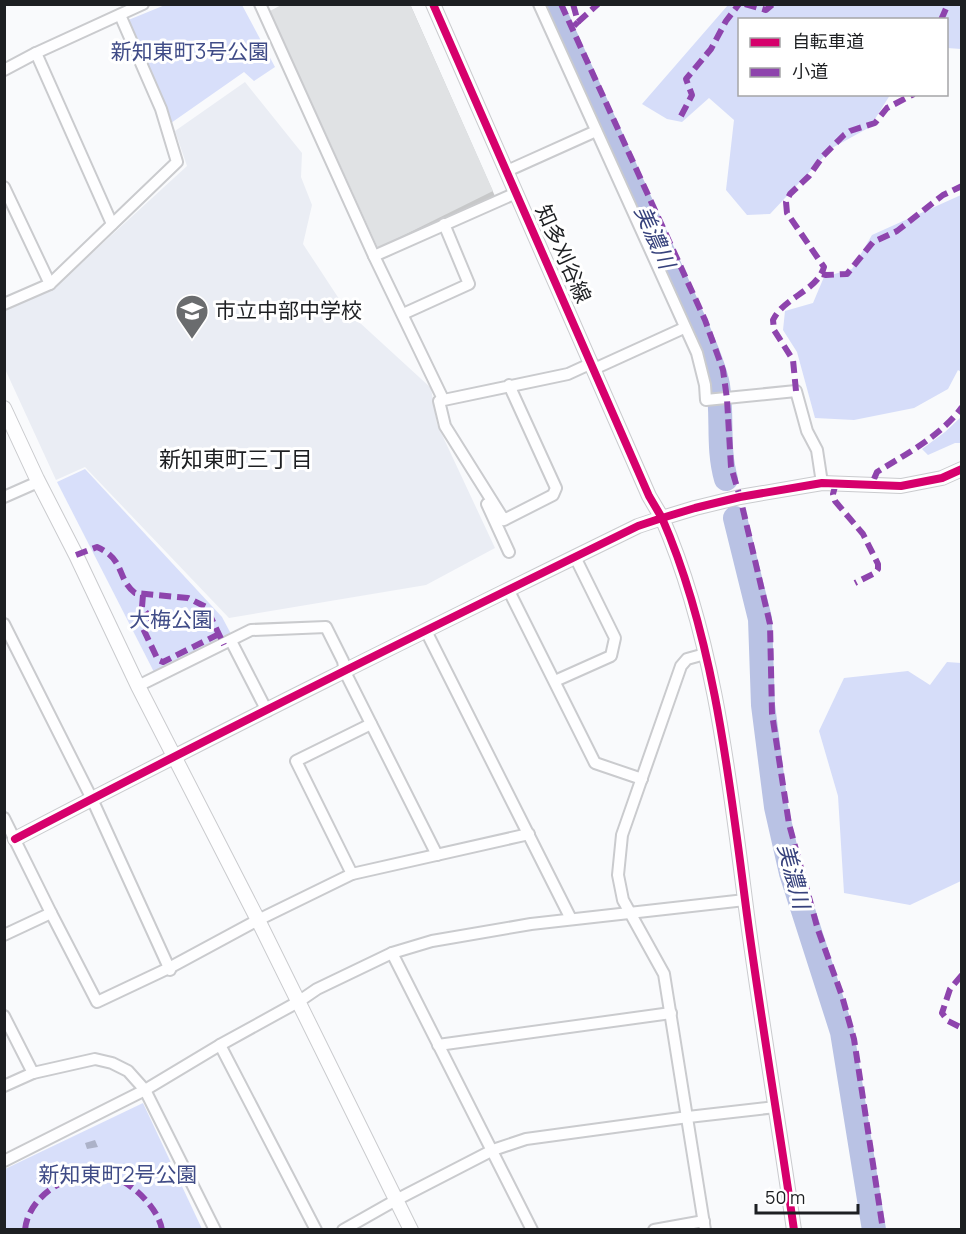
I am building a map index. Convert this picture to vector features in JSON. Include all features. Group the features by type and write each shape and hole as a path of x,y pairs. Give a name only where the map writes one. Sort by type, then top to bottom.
{"street":[{"path":"4,70 142,4"},
{"path":"260,4 443,399"},
{"name":"知多刈谷線","path":"433,4 649,496 677,552 705,654 723,747 794,1230"},
{"path":"538,4 697,353 706,400 796,391 807,431 817,450 822,483"},
{"path":"4,304 50,284 177,162 161,109 120,15"},
{"path":"36,53 112,224"},
{"path":"507,171 596,131"},
{"path":"4,187 50,284"},
{"path":"375,256 516,193"},
{"path":"403,314 468,284 444,224"},
{"path":"509,385 556,488 553,495 504,520 445,426 439,401 509,385 568,374 684,328"},
{"path":"4,408 173,757 258,920 411,1230"},
{"path":"15,839 173,757 638,526 694,508 740,497 822,483 901,486 942,478 962,469"},
{"path":"4,497 38,482"},
{"path":"490,500 486,504 509,552"},
{"path":"555,681 611,656 615,638 575,557"},
{"path":"509,591 595,763 642,779"},
{"path":"4,624 92,799 170,969"},
{"path":"138,686 251,630 326,627 343,661 345,672 437,855"},
{"path":"426,631 571,919"},
{"path":"231,641 267,711"},
{"path":"654,1230 705,1226 664,974 629,911 619,887 618,853 622,835 681,666 687,659 705,654"},
{"path":"352,874 296,761 371,724"},
{"path":"4,818 97,1002 170,969 258,920 352,874 529,834"},
{"path":"4,1161 145,1090 298,1002 317,988 392,953 432,941 531,924 629,911 745,900"},
{"path":"4,935 51,913"},
{"path":"392,953 494,1150 532,1230"},
{"path":"438,1045 671,1013"},
{"path":"4,1016 33,1073"},
{"path":"220,1045 316,1230"},
{"path":"4,1086 33,1073 96,1059 128,1071 145,1090 215,1230"},
{"path":"343,1230 494,1150 526,1139 776,1107"}],"shaded area":[{"path":"728,5 961,5 961,49 948,48 948,18 738,18 738,96 889,96 870,127 832,148 770,214 747,215 726,190 734,120 709,98 682,122 667,119 642,104"},
{"name":"市立中部中学校","path":"245,82 302,153 301,177 312,205 303,244 347,311 431,388 437,424 495,548 426,585 229,618 85,467 56,480 5,369 4,311 54,288 187,166 175,131"},
{"path":"961,195 961,372 958,370 948,389 914,408 854,420 815,418 797,352 783,330 785,311 813,303 824,277 852,269 872,235"},
{"path":"961,417 961,443 955,443 928,455 922,449 945,432"},
{"path":"947,662 961,663 961,881 910,905 844,893 838,796 819,731 844,678 908,671 930,685"}],"green space":[{"name":"新知東町3号公園","path":"165,5 242,5 275,67 254,81 244,72 171,123 121,23"},
{"name":"大梅公園","path":"85,469 222,617 231,634 154,672 57,482"},
{"name":"新知東町2号公園","path":"143,1103 202,1229 5,1229 5,1169"}],"building":[{"path":"283,4 410,4 493,191 378,248 270,11"}],"waterway":[{"name":"美濃川","path":"551,4 712,363 718,385 722,456 726,479"},
{"name":"美濃川","path":"735,518 760,619 763,705 776,807 791,873 842,1032 874,1230"}],"marked path":[{"path":"561,4 705,320 723,370 731,467 770,624 772,714 789,824 818,930 842,996 854,1039 883,1230"},
{"path":"573,4 578,22 574,26"},
{"path":"578,22 598,4"},
{"path":"681,116 692,95 686,79 711,49 726,21 739,4"},
{"path":"745,4 766,10 773,4"},
{"path":"942,18 948,4"},
{"path":"796,391 793,360 774,330 773,320 785,305 815,282 824,267 787,213 786,202 790,194 809,176 823,156 844,135 875,123 887,108 910,96"},
{"path":"822,274 847,274 873,242 897,231 943,195 962,186"},
{"path":"874,479 877,472 934,436 962,407"},
{"path":"836,483 833,494 835,501 863,534 878,564 875,573 855,583"},
{"path":"76,555 97,547 117,563 125,581 135,593 188,598 206,607 224,645"},
{"path":"143,595 142,607 154,623"},
{"path":"144,613 140,622 158,660 163,662 219,634"},
{"path":"962,975 950,989 942,1013 948,1021 962,1028"},
{"path":"25,1230 33,1207 50,1190 73,1178 96,1173 116,1178 137,1191 154,1210 162,1230"}],"cycle path":[{"path":"15,839 404,641 638,526 662,518 649,496 433,4"},
{"path":"794,1230 718,713 695,613 680,564 662,518 740,497 822,483 901,486 942,478 962,469"}],"place":[{"name":"市立中部中学校","path":"192,340"}],"district":[{"name":"新知東町三丁目","path":"236,459"}]}
